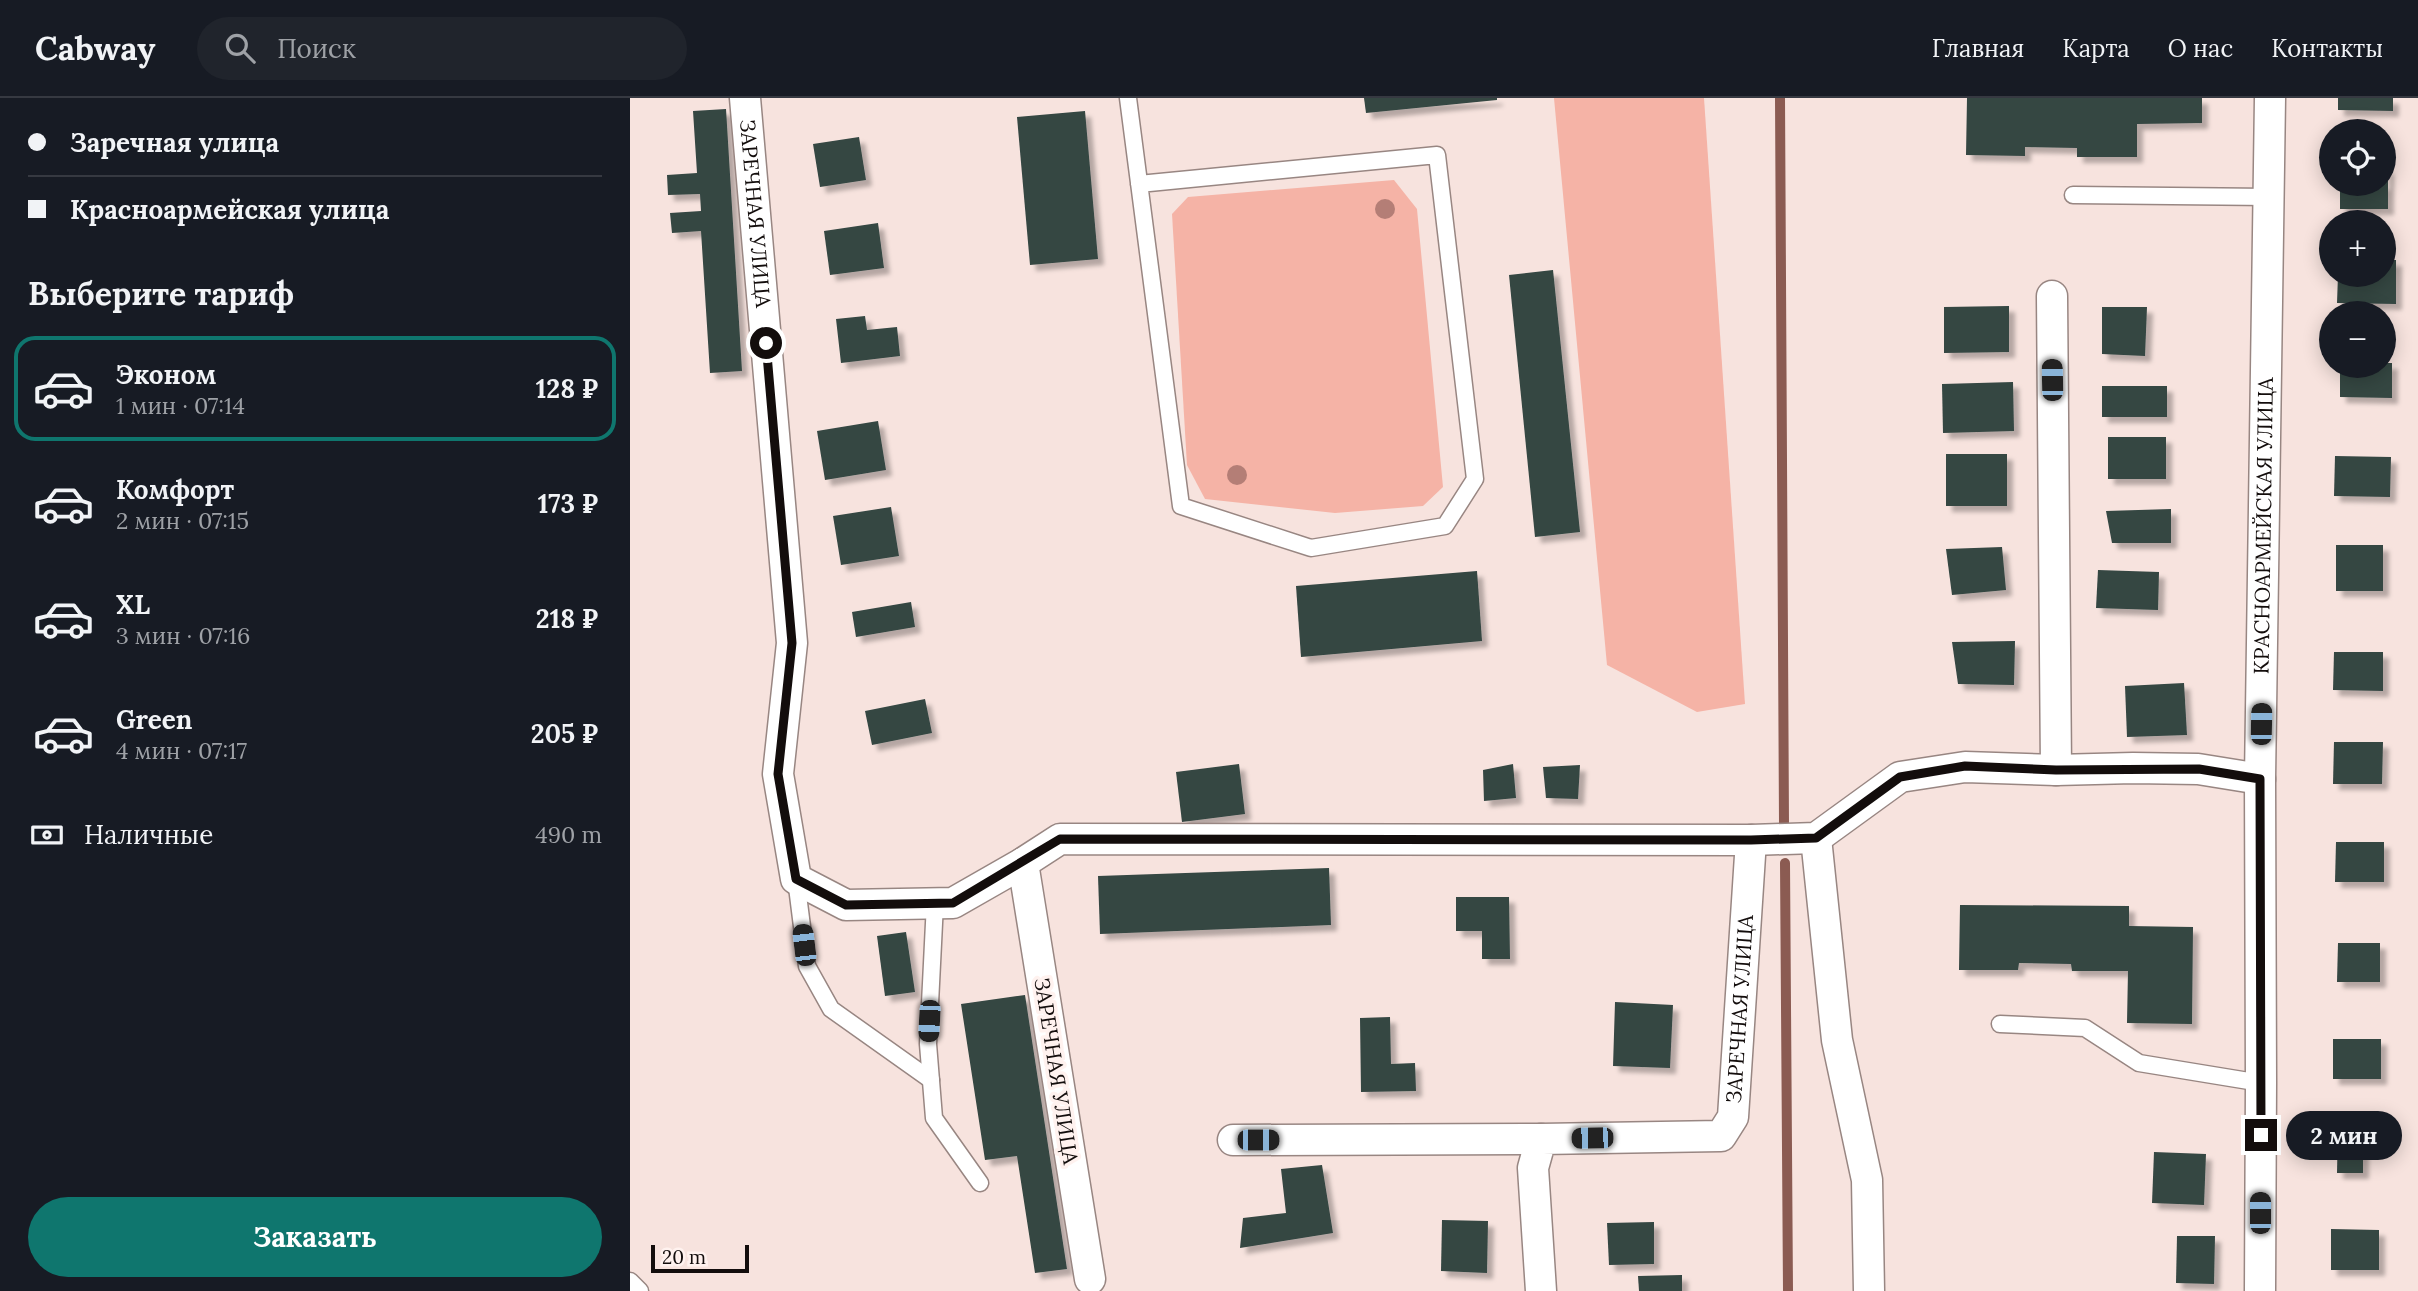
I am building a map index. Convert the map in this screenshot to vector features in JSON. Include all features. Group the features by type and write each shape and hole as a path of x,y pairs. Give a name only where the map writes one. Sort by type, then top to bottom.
{"street":[{"name":"ЗАРЕЧНАЯ УЛИЦА","path":"745,98 792,643 778,774 796,879"},
{"name":"КРАСНОАРМЕЙСКАЯ УЛИЦА","path":"2260,1291 2260,779 2270,98"},
{"path":"2052,296 2056,770"},
{"path":"796,879 846,905 953,903 1060,839 1816,838 1900,777 1965,766 2056,770 2199,769 2260,779"},
{"path":"1816,838 1837,1040 1867,1180 1869,1291"},
{"name":"ЗАРЕЧНАЯ УЛИЦА","path":"1541,1139 1721,1136 1733,1117 1751,840"},
{"name":"ЗАРЕЧНАЯ УЛИЦА","path":"1023,863 1090,1279"},
{"path":"1233,1140 1541,1139 1533,1168 1541,1291"}],"lane":[{"path":"1128,98 1139,184 1181,506 1311,548 1445,526 1475,479 1437,155 1139,184"},
{"path":"2073,194 2270,197"},
{"path":"796,879 807,966 831,1009 931,1080"},
{"path":"935,903 928,1044 934,1118 979,1183"},
{"path":"2000,1024 2085,1028 2139,1063 2262,1083"},
{"path":"630,1281 640,1291"}],"shaded area":[{"path":"1554,98 1704,98 1745,704 1697,712 1607,665"},
{"path":"1394,180 1417,209 1443,487 1423,506 1335,513 1205,499 1187,465 1172,214 1188,197"}],"building":[{"path":"1364,98 1497,98 1497,100 1366,113"},
{"path":"1967,98 2202,98 2202,123 2137,124 2137,157 2077,157 2077,148 2025,147 2025,156 1966,155"},
{"path":"2338,98 2393,98 2393,111 2338,110"},
{"path":"726,109 742,371 710,373 701,231 672,233 670,213 701,211 700,194 668,195 667,175 697,173 693,111"},
{"path":"1085,111 1098,259 1030,265 1017,117"},
{"path":"859,137 866,180 820,187 813,144"},
{"path":"2340,196 2388,196 2388,209 2340,209"},
{"path":"878,223 884,268 830,275 824,231"},
{"path":"1553,270 1580,532 1535,537 1509,275"},
{"path":"2338,287 2396,287 2396,301 2337,301"},
{"path":"2009,306 2009,352 1944,353 1944,307"},
{"path":"2102,307 2147,307 2145,356 2102,354"},
{"path":"865,316 867,330 897,327 900,356 841,363 836,319"},
{"path":"2340,378 2392,378 2392,398 2340,397"},
{"path":"2013,382 2014,431 1943,433 1942,384"},
{"path":"2102,386 2167,386 2167,417 2102,417"},
{"path":"878,421 886,470 825,480 817,431"},
{"path":"2108,437 2166,437 2166,479 2108,479"},
{"path":"1946,454 2007,454 2007,506 1946,506"},
{"path":"2335,456 2391,457 2390,497 2334,496"},
{"path":"891,507 899,556 841,565 833,516"},
{"path":"2171,509 2171,543 2112,543 2106,511"},
{"path":"2336,545 2383,545 2383,591 2336,591"},
{"path":"2002,547 2006,590 1952,595 1946,549"},
{"path":"2098,570 2159,572 2158,610 2096,608"},
{"path":"1477,571 1482,641 1301,657 1296,586"},
{"path":"911,602 915,627 856,637 852,612"},
{"path":"2015,641 2014,685 1958,684 1952,642"},
{"path":"2334,652 2383,652 2383,691 2333,690"},
{"path":"2184,683 2187,735 2127,737 2125,686"},
{"path":"925,699 932,733 872,745 865,711"},
{"path":"2334,742 2383,742 2382,784 2333,784"},
{"path":"1239,764 1245,814 1182,822 1176,772"},
{"path":"1513,764 1516,798 1484,801 1483,770"},
{"path":"1580,765 1578,799 1546,798 1543,767"},
{"path":"2336,842 2384,842 2384,882 2335,882"},
{"path":"1329,868 1331,925 1100,934 1098,876"},
{"path":"1456,897 1509,897 1510,959 1482,959 1482,931 1456,931"},
{"path":"1960,905 2129,906 2129,926 2193,927 2192,1024 2127,1023 2128,971 2072,971 2071,964 2019,963 2018,970 1959,970"},
{"path":"906,932 915,992 885,996 877,936"},
{"path":"2338,943 2380,943 2380,982 2337,982"},
{"path":"1025,995 1067,1269 1035,1273 1017,1156 985,1160 961,1004"},
{"path":"1615,1002 1673,1005 1670,1068 1613,1066"},
{"path":"1390,1017 1391,1064 1415,1063 1416,1091 1361,1092 1360,1018"},
{"path":"2333,1039 2381,1039 2381,1079 2333,1079"},
{"path":"2338,1124 2363,1124 2363,1173 2337,1173"},
{"path":"2154,1152 2206,1154 2204,1205 2152,1203"},
{"path":"1322,1165 1333,1233 1240,1248 1243,1218 1286,1213 1281,1169"},
{"path":"1442,1220 1488,1221 1487,1273 1441,1271"},
{"path":"1654,1222 1654,1264 1609,1265 1607,1223"},
{"path":"2331,1229 2379,1230 2379,1270 2331,1270"},
{"path":"2177,1236 2215,1236 2214,1284 2176,1283"},
{"path":"1682,1275 1682,1291 1639,1291 1638,1276"}],"waterway":[{"path":"1780,98 1784,824"},
{"path":"1785,863 1788,1291"}],"route":[{"path":"766,343 792,643 778,774 796,879 846,905 953,903 1060,839 1816,838 1900,777 1965,766 2056,770 2199,769 2260,779 2261,1135"}]}
